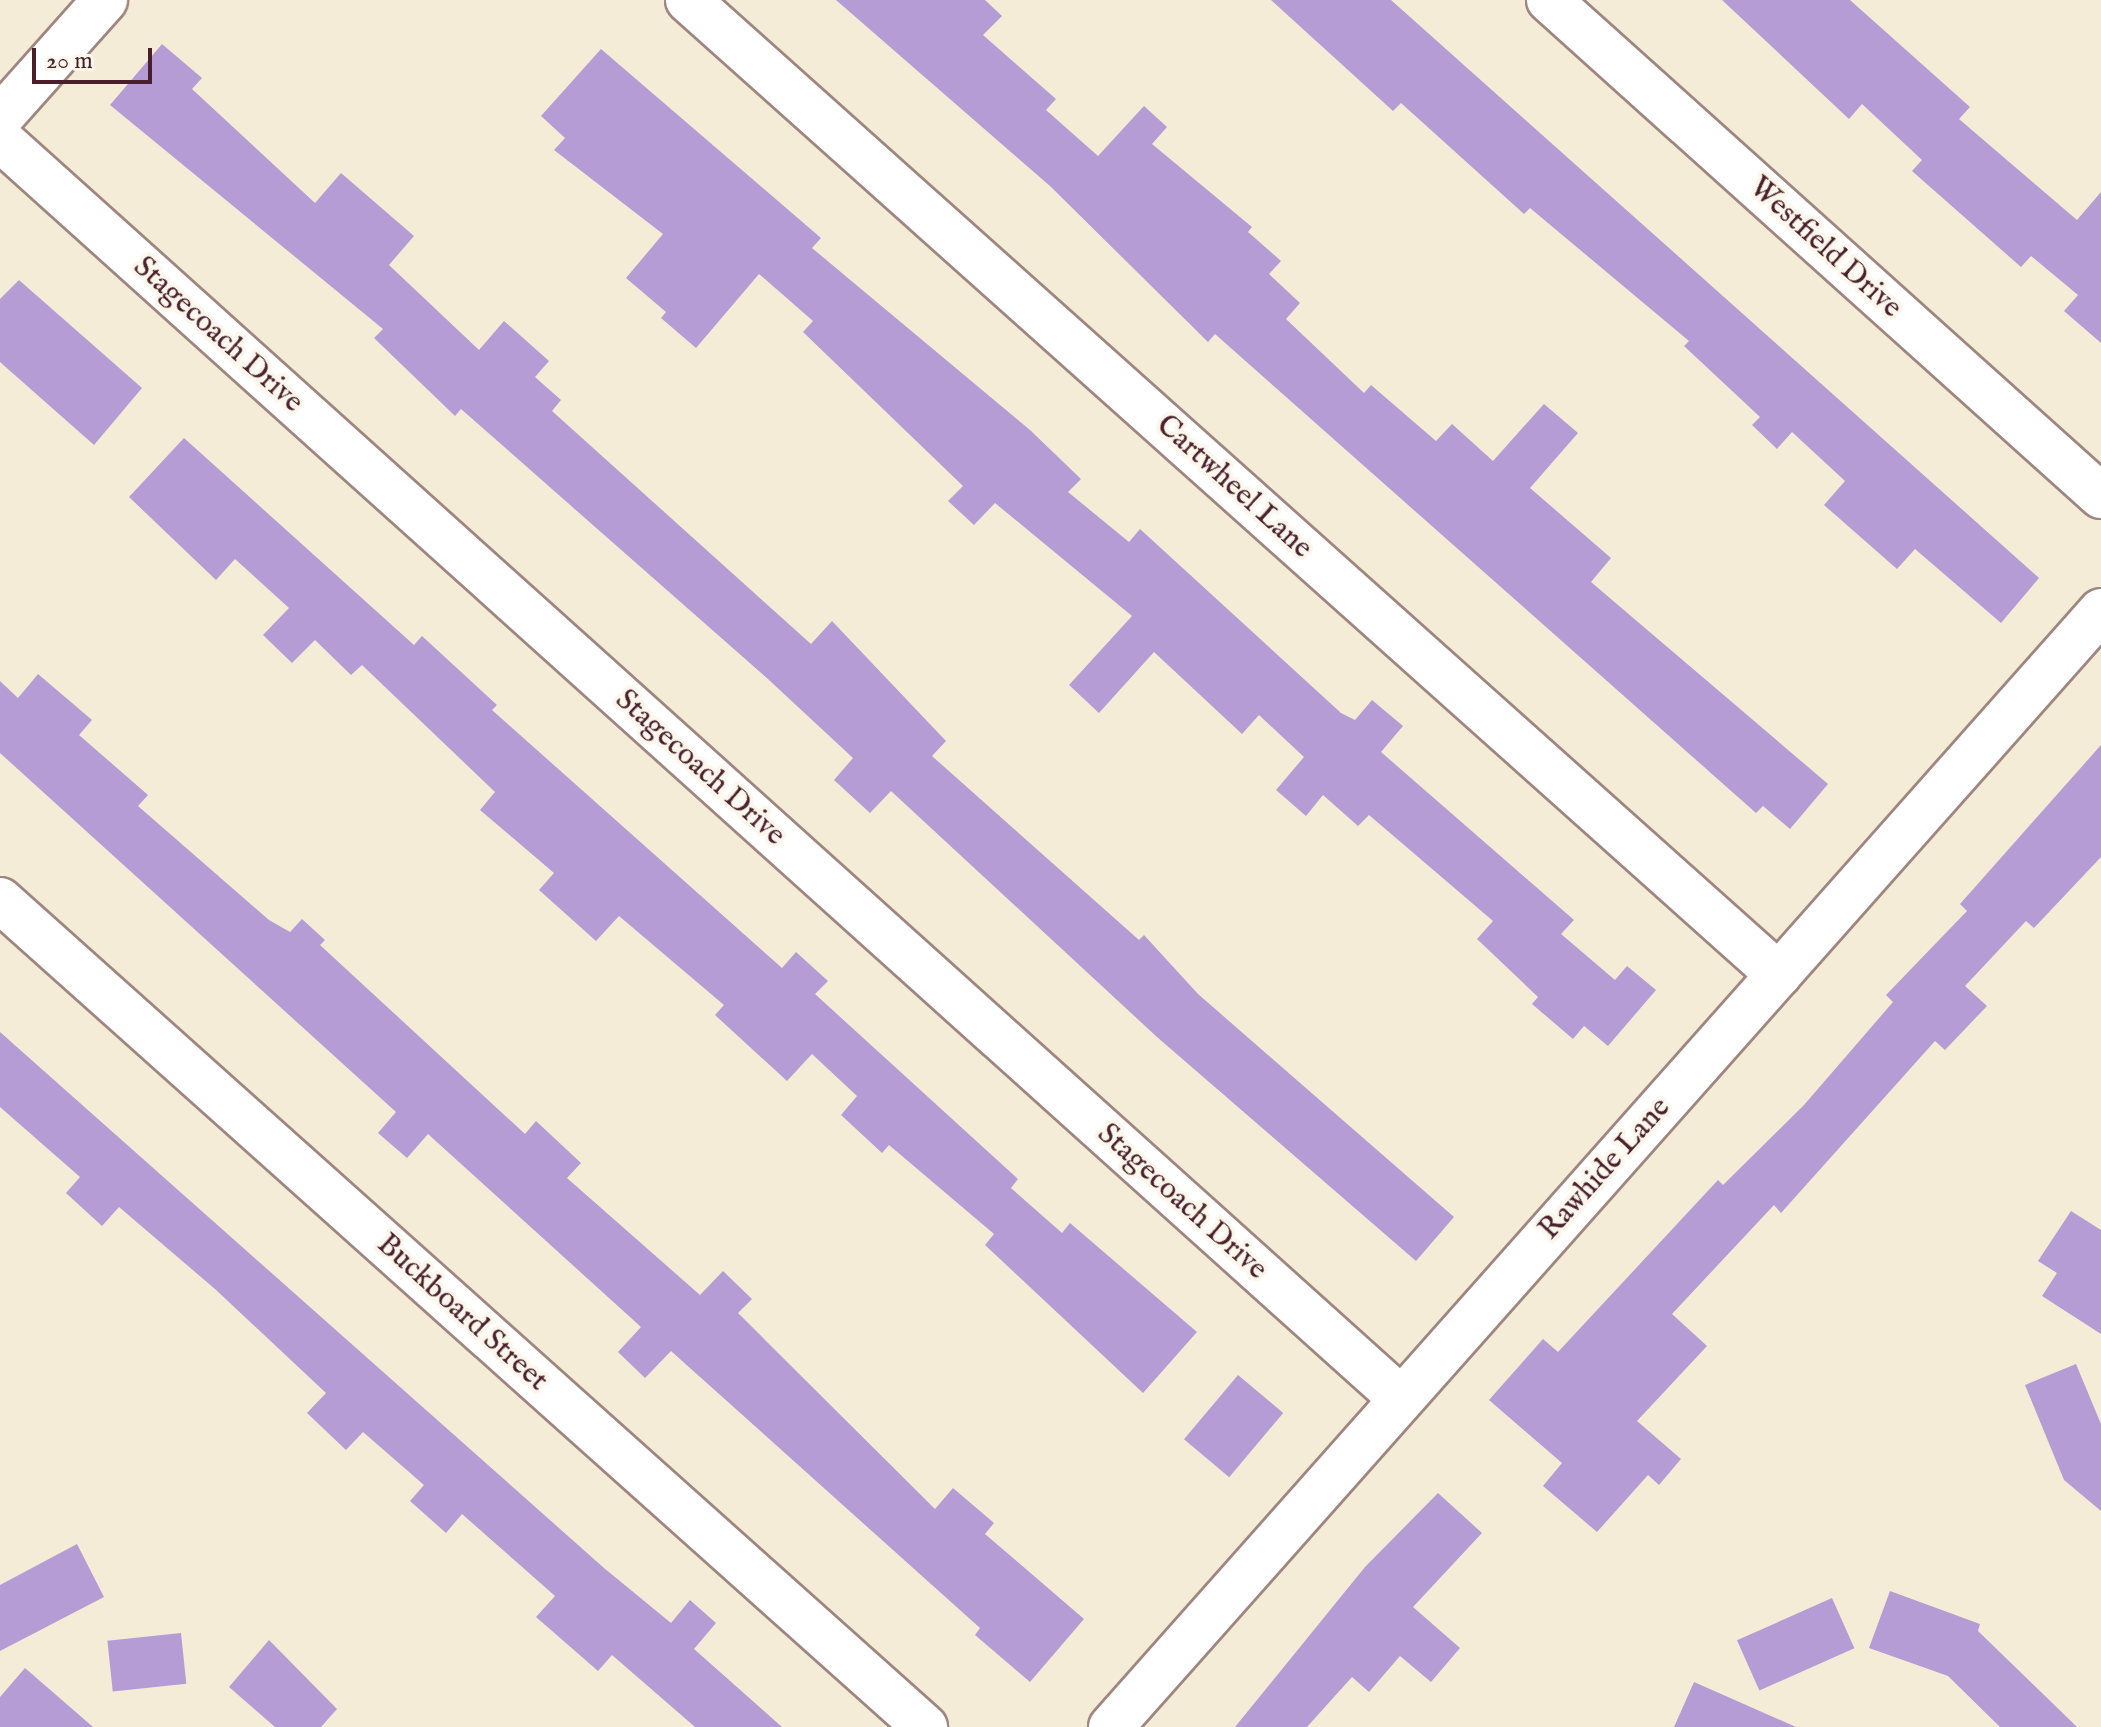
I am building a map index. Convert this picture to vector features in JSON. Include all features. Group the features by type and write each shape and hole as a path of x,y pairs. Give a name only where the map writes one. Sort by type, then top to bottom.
{"street":[{"path":"0,118 105,0"},
{"name":"Cartwheel Lane","path":"688,0 1779,975"},
{"name":"Westfield Drive","path":"1549,0 2101,496"},
{"name":"Stagecoach Drive","path":"0,139 1400,1398"},
{"name":"Rawhide Lane","path":"1111,1727 2101,611"},
{"name":"Buckboard Street","path":"0,900 925,1727"}],"building":[{"path":"836,0 985,0 1002,16 983,35 1056,99 1046,110 1098,156 1144,106 1167,127 1152,144 1252,227 1248,232 1281,261 1269,274 1300,303 1286,319 1364,393 1371,385 1436,441 1452,424 1493,461 1544,404 1578,433 1530,488 1611,558 1591,582 1828,784 1790,829 1763,806 1756,813 1215,334 1208,342 1050,186"},
{"path":"1271,0 1391,0 2039,578 2001,623 1915,549 1897,569 1824,505 1845,481 1792,432 1777,449 1752,425 1760,417 1684,346 1689,341 1530,208 1524,214 1401,103 1393,111"},
{"path":"1722,0 1850,0 1970,107 1959,119 2077,220 2101,192 2101,343 2064,311 2078,295 2031,256 2021,267 1912,171 1922,160 1862,104 1849,119"},
{"path":"162,44 202,78 192,89 315,203 341,173 414,236 389,265 479,350 504,321 549,361 535,377 561,400 552,411 811,644 832,621 946,741 932,756 1139,940 1144,935 1198,994 1454,1217 1416,1261 1157,1037 891,791 870,813 834,780 853,758 769,680 461,409 455,416 374,338 383,329 110,105"},
{"path":"601,49 821,238 812,248 1030,430 1081,479 1068,492 1129,542 1140,529 1341,713 1355,720 1372,700 1403,726 1381,752 1574,920 1561,934 1615,980 1627,966 1656,990 1608,1046 1584,1026 1573,1039 1532,1004 1538,997 1477,939 1493,921 1369,815 1358,826 1323,795 1306,816 1276,790 1304,757 1259,715 1242,734 1154,652 1099,713 1069,685 1132,616 995,503 974,525 948,501 963,486 803,332 813,321 759,274 696,348 661,318 666,312 626,278 663,234 554,150 565,138 541,116"},
{"path":"19,280 142,388 94,445 0,362 0,299"},
{"path":"184,438 414,645 422,636 497,705 492,710 782,968 796,952 828,981 815,994 1018,1179 1011,1188 1062,1233 1070,1223 1197,1332 1143,1393 985,1245 994,1234 889,1145 882,1153 841,1115 857,1096 812,1054 787,1081 715,1015 724,1005 619,916 596,941 539,890 554,873 480,810 495,792 362,665 351,675 315,640 292,663 263,635 289,608 235,559 216,580 129,497"},
{"path":"38,674 92,720 79,735 148,795 138,806 269,920 290,932 302,919 325,940 320,945 525,1134 536,1121 581,1163 567,1178 700,1295 723,1271 752,1299 738,1313 935,1509 953,1488 994,1523 985,1534 1084,1619 1030,1682 975,1635 980,1628 671,1351 645,1378 618,1352 641,1327 428,1134 407,1158 378,1133 396,1112 0,753 0,681 18,698"},
{"path":"2101,745 2101,857 2034,928 2026,921 1965,986 1987,1006 1945,1050 1935,1041 1781,1213 1774,1205 1672,1314 1707,1346 1637,1421 1681,1459 1659,1485 1648,1475 1597,1532 1543,1486 1562,1463 1489,1400 1543,1339 1558,1352 1718,1180 1723,1185 1804,1105 1893,1002 1886,995 1967,911 1960,904"},
{"path":"0,1032 604,1568 671,1623 690,1600 716,1623 694,1649 782,1727 695,1727 612,1655 598,1671 536,1617 555,1596 462,1514 446,1533 410,1501 424,1485 363,1432 346,1450 307,1413 326,1393 215,1289 119,1207 102,1226 66,1193 80,1177 0,1107"},
{"path":"2071,1211 2101,1230 2101,1334 2042,1296 2057,1273 2038,1261"},
{"path":"2076,1364 2101,1424 2101,1511 2064,1480 2025,1385"},
{"path":"1238,1375 1283,1413 1229,1477 1184,1439"},
{"path":"1438,1493 1482,1533 1413,1607 1460,1648 1431,1682 1400,1656 1369,1692 1352,1677 1307,1727 1235,1727 1365,1567"},
{"path":"77,1544 104,1597 0,1651 0,1585"},
{"path":"1890,1591 1980,1624 1978,1631 2077,1727 2000,1727 1948,1676 1869,1648"},
{"path":"1832,1598 1854,1648 1759,1691 1737,1640"},
{"path":"181,1633 186,1684 113,1691 107,1641"},
{"path":"269,1640 337,1709 321,1727 275,1727 229,1687"},
{"path":"25,1668 93,1727 0,1727 0,1697"},
{"path":"1694,1682 1796,1727 1674,1727"}]}
